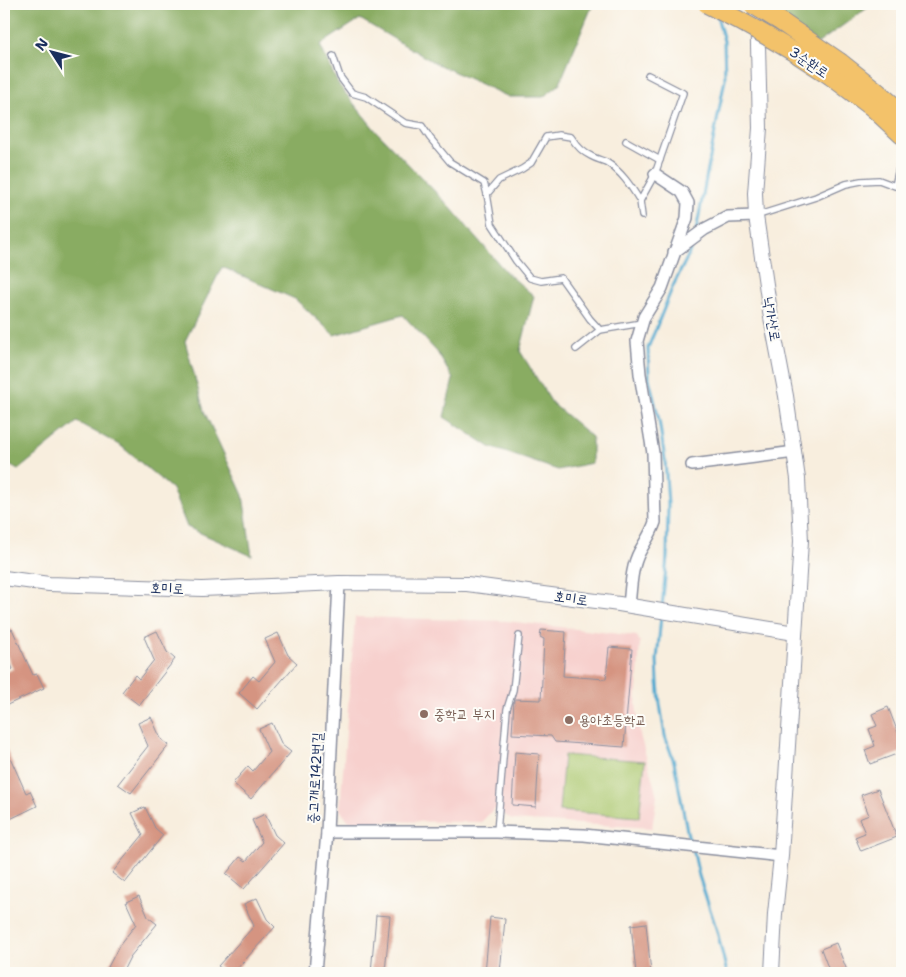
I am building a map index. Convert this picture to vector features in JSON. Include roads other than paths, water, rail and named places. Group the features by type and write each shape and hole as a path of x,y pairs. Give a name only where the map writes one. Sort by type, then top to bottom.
{"highway":[{"name":"3순환로","path":"707,4 769,36 806,59 836,70 874,89 902,113"},
{"name":"3순환로","path":"752,4 780,21 836,70 902,135"}],"street":[{"name":"낙가산로","path":"757,4 760,128 755,193 756,216 798,480 801,541 795,633"},
{"path":"636,607 632,576 639,552 651,533 655,522 653,453 640,374 637,341 644,317 662,288 687,218 688,202 682,192 655,174"},
{"path":"674,252 705,229 728,217 756,216"},
{"path":"692,465 794,452"},
{"name":"호미로","path":"4,578 49,584 202,589 339,583 468,584 636,607 795,633"},
{"name":"중고개로142번길","path":"315,973 327,832 339,583"},
{"path":"772,973 774,914 781,856 795,633"},
{"path":"327,832 497,832 584,835 781,856"}],"lane":[{"path":"334,56 340,77 352,93 366,97 405,124 422,126 450,162 484,182 488,194 492,224 516,261 530,278 541,282 561,278 600,330"},
{"path":"640,201 655,174 683,93 648,75"},
{"path":"488,194 499,180 531,163 546,137 559,135 571,137 576,145 589,156 606,162 621,175 640,201 642,216"},
{"path":"626,141 660,160"},
{"path":"756,216 816,197 846,184 879,180 895,186 902,155"},
{"path":"576,349 600,330 642,323"},
{"path":"497,832 507,708 513,690 519,636"}],"waterway":[{"path":"696,231 725,79 724,41 717,16"},
{"path":"662,607 667,557 668,504 665,460 659,420 649,378 648,348 693,242"},
{"path":"661,616 657,660 660,704 665,736 674,762 691,843"},
{"path":"693,849 727,973"}],"place":[{"name":"중학교 부지","path":"424,714"},
{"name":"용아초등학교","path":"569,720"}]}
